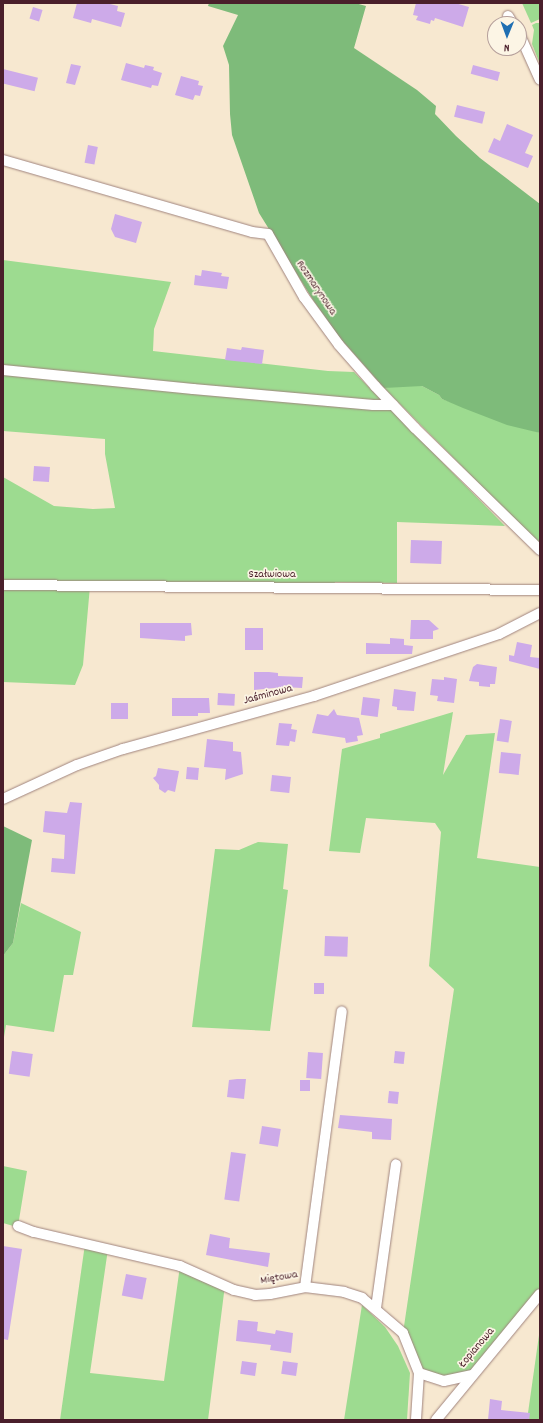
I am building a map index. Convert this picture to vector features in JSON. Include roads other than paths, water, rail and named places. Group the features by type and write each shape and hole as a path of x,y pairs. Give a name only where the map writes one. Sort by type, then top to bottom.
{"street":[{"path":"527,51 540,80"},
{"name":"Rozmarynowa","path":"3,160 252,232 268,234 285,265 313,309 340,345 393,405 540,550"},
{"path":"3,370 193,389 373,405 393,405"},
{"name":"Szałwiowa","path":"3,585 540,590"},
{"name":"Jaśminowa","path":"3,799 77,765 123,748 314,696 499,634 540,613"},
{"path":"305,1287 342,1011"},
{"path":"376,1308 396,1164"},
{"name":"Miętowa","path":"18,1226 34,1232 180,1266 234,1290 255,1295 270,1294 305,1287 350,1294 362,1298 376,1308 403,1333 419,1373 416,1420"},
{"name":"Łopianowa","path":"436,1420 540,1294"},
{"path":"419,1373 444,1381 472,1376"}]}
